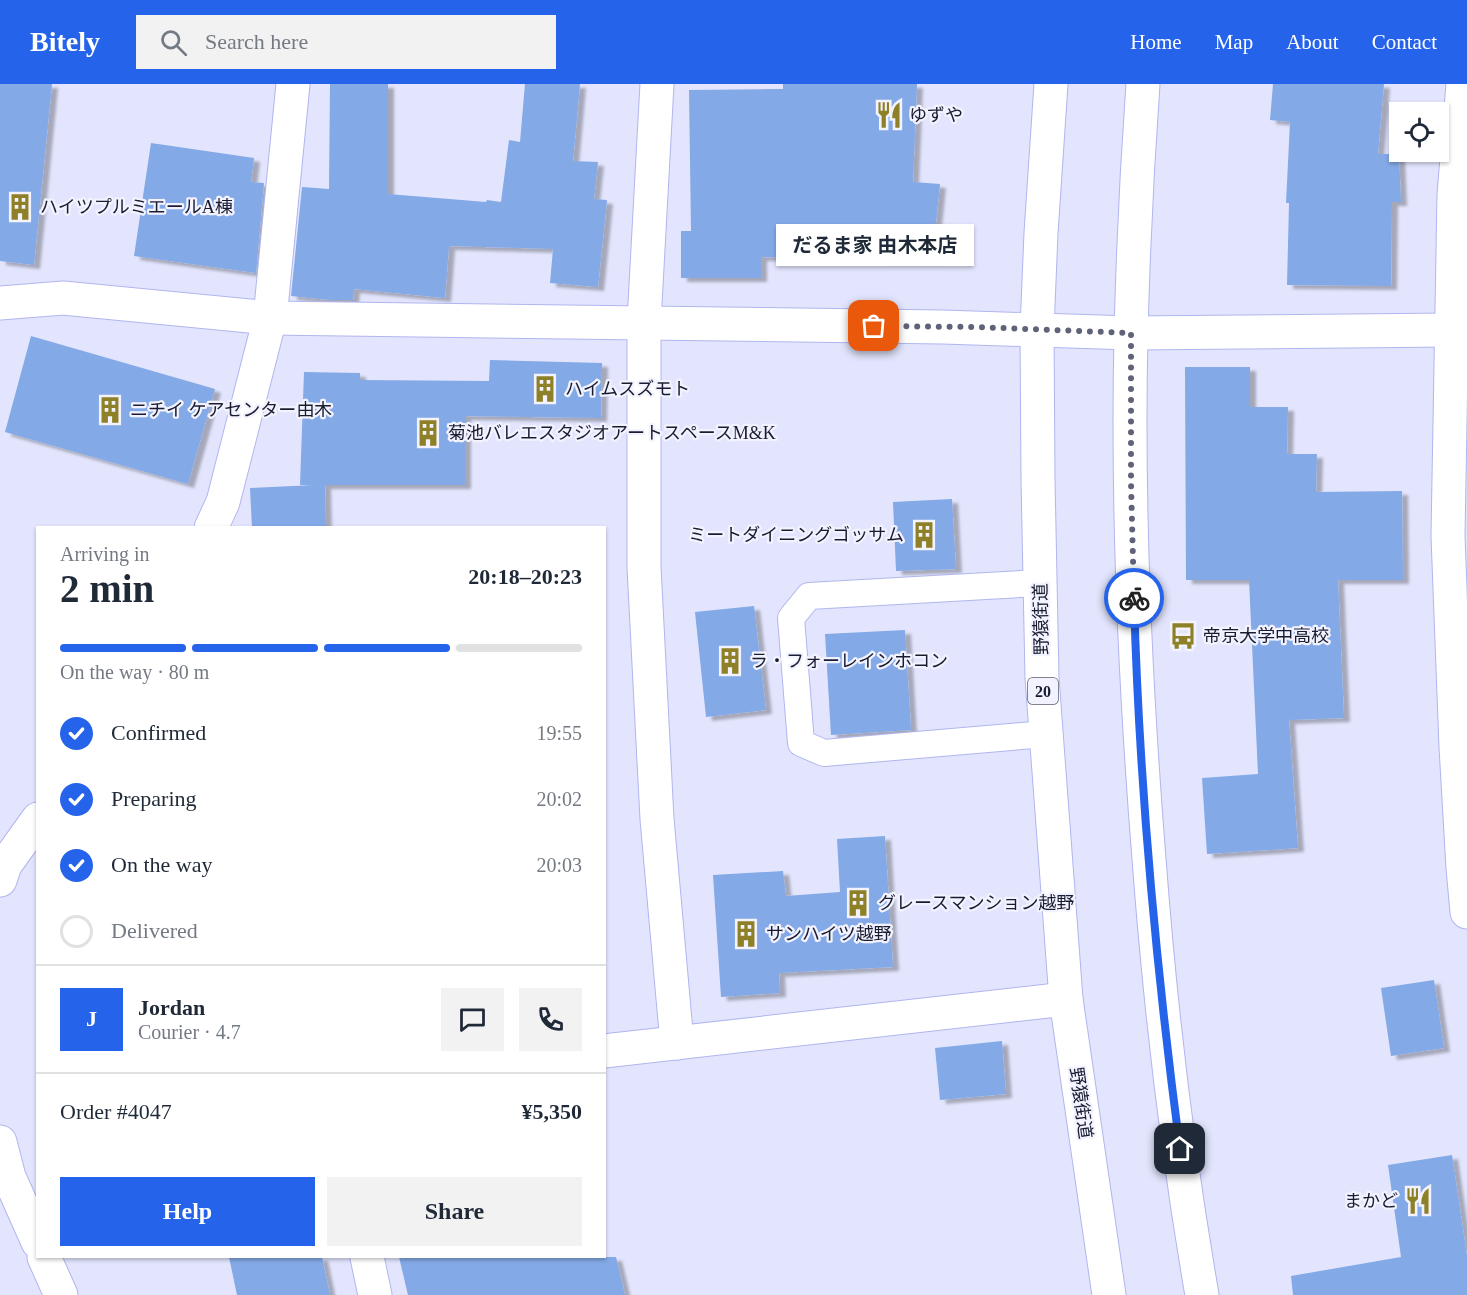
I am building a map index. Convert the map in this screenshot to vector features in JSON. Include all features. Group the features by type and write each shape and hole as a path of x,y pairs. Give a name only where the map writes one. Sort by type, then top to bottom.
{"street":[{"path":"212,526 223,502 270,318 293,84"},
{"path":"657,84 644,322 645,591 657,819 677,1042"},
{"name":"野猿街道","path":"1051,84 1037,329 1042,678 1066,999 1108,1295"},
{"path":"1143,84 1131,333 1131,483 1135,661 1144,802 1161,992 1185,1188 1202,1295"},
{"path":"1462,84 1454,195 1448,536 1456,747 1467,912"},
{"path":"0,303 63,298 270,318 644,322 1037,329 1131,333 1451,330"},
{"path":"0,880 5,865 36,822"},
{"path":"606,1051 1066,999"},
{"path":"0,1142 4,1178 36,1238"},
{"path":"44,1258 61,1295"},
{"path":"367,1258 375,1295"}],"lane":[{"path":"1040,583 809,596 791,618 801,742 824,753 1046,734"}],"building":[{"path":"0,84 52,84 34,265 0,261"},
{"path":"330,84 388,84 388,194 501,202 509,140 520,142 525,84 580,84 573,161 598,162 594,199 607,200 598,287 550,283 553,249 449,246 445,298 354,289 353,300 291,296 302,187 329,189"},
{"path":"783,84 917,84 913,182 940,184 932,260 761,257 761,278 681,278 681,231 691,231 689,90 783,89"},
{"path":"1273,84 1384,84 1378,154 1389,154 1389,162 1399,162 1401,202 1392,202 1391,286 1287,285 1289,203 1286,203 1290,122 1270,120"},
{"path":"151,143 254,158 251,182 264,183 256,273 134,256"},
{"name":"ニチイ ケアセンター由木","path":"31,336 215,389 188,484 5,432"},
{"path":"490,360 602,363 601,418 465,416 465,485 325,485 326,526 252,526 250,488 315,485 300,485 304,372 360,373 360,380 489,381"},
{"path":"1185,367 1250,367 1250,407 1288,407 1287,454 1317,454 1316,492 1402,491 1403,580 1338,580 1344,718 1289,720 1298,848 1207,854 1202,778 1258,774 1249,580 1186,580"},
{"name":"ミートダイニングゴッサム","path":"952,499 956,569 896,571 893,502"},
{"name":"ラ・フォーレインホコン","path":"754,606 766,710 706,717 695,612"},
{"path":"905,630 911,730 831,735 825,634"},
{"path":"885,836 893,967 779,973 780,993 721,997 713,875 783,871 786,896 840,892 837,839"},
{"path":"1434,980 1444,1048 1391,1056 1381,988"},
{"path":"1002,1041 1006,1094 940,1100 935,1048"},
{"path":"1452,1155 1467,1256 1467,1295 1293,1295 1291,1276 1401,1257 1388,1165"},
{"path":"616,1257 625,1295 408,1295 399,1258"},
{"path":"229,1258 322,1258 330,1295 237,1295"}],"way so far":[{"path":"874,326 1131,333 1134,598"}],"place":[{"name":"ゆずや","path":"889,115"},
{"name":"ハイツプルミエールA棟","path":"20,207"},
{"name":"だるま家 由木本店","path":"874,326"},
{"name":"ハイムスズモト","path":"545,389"},
{"name":"ニチイ ケアセンター由木","path":"110,410"},
{"name":"菊池バレエスタジオアートスペースM&K","path":"428,433"},
{"name":"ミートダイニングゴッサム","path":"924,535"},
{"name":"帝京大学中高校","path":"1183,636"},
{"name":"ラ・フォーレインホコン","path":"730,661"},
{"name":"グレースマンション越野","path":"858,903"},
{"name":"サンハイツ越野","path":"746,934"},
{"name":"まかど","path":"1418,1201"}],"route":[{"path":"1134,598 1135,661 1152,900 1180,1149"}]}
